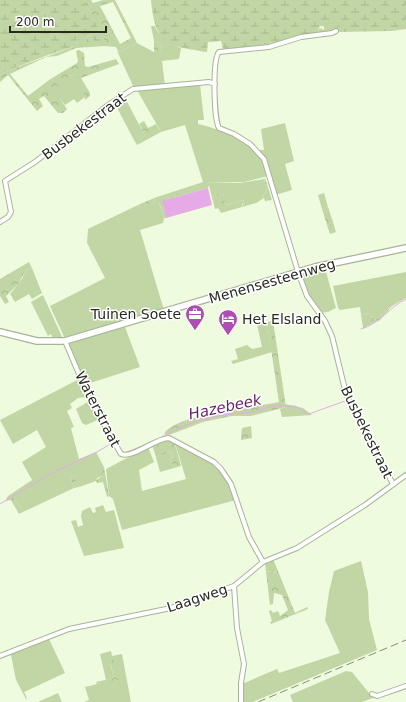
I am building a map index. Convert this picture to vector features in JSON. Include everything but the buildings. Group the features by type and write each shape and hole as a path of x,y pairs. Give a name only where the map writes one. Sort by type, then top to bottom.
{"street":[{"name":"Busbekestraat","path":"336,31 332,33 301,37 268,47 221,51 216,57 216,120 219,128 234,134 250,144 264,159 298,272 307,296 325,321 332,336 346,394 393,484"},
{"name":"Busbekestraat","path":"0,222 11,212 5,181 50,152 108,104 133,90 209,82 215,84"},
{"name":"Menensesteenweg","path":"0,332 37,341 65,341 298,272 351,258 406,248"},
{"name":"Waterstraat","path":"65,341 90,400 121,454 128,454 163,438 170,438 214,462 221,469 231,484 249,537 263,562"},
{"name":"Laagweg","path":"0,656 69,629 171,608 234,586 263,562 297,548 365,505 406,475"},
{"path":"234,586 237,628 244,664 241,683 241,702"},
{"path":"372,694 377,696 406,686"}],"green space":[{"path":"0,0 84,0 106,43 96,43 91,36 88,35 85,43 80,42 77,38 76,46 48,55 0,75"},
{"path":"84,0 91,0 93,3 103,0 115,0 137,43 119,52 116,47 104,46 76,48 57,56 46,57 10,74 28,96 49,80 77,63 76,51 79,50 84,53 85,66 88,67 116,59 119,64 81,78 90,93 90,96 85,100 82,86 74,74 57,84 61,95 60,99 67,109 63,113 58,113 44,96 39,99 43,106 37,111 8,75 0,82 0,75 9,70 76,46 77,38 86,40 88,35 105,42","holes":["113,2 131,38 120,44 100,6"]},
{"path":"151,0 406,0 406,29 391,31 339,32 337,30 335,16 333,17 334,23 329,27 320,26 318,29 319,33 271,44 236,48 223,49 221,41 208,42 207,52 182,47 165,40 160,34 156,25"},
{"path":"333,16 336,16 337,30 340,31 319,33 318,29 320,28 324,30 324,26 331,26"},
{"path":"151,26 155,26 165,39 181,48 179,59 162,61 165,86 134,88 117,51 119,52 137,43 154,52 162,50 161,44 154,41"},
{"path":"154,41 161,44 162,50 154,52"},
{"path":"74,74 79,78 86,96 77,103 74,99 65,105 60,99 56,84"},
{"path":"200,85 204,120 198,120 198,124 223,131 249,144 260,154 263,159 268,176 244,182 203,183 240,183 264,179 267,192 263,195 264,198 256,203 242,207 244,200 227,205 224,203 224,196 217,193 212,198 209,185 159,203 164,218 163,223 140,230 164,310 65,339 50,306 105,278 87,243 88,229 138,205 140,208 155,202 154,198 203,182 185,125 161,132 137,90"},
{"path":"124,96 145,136 135,142 114,102"},
{"path":"144,121 148,128 156,124 161,132 137,145 135,142 145,136 139,124"},
{"path":"285,123 294,161 285,164 292,190 275,195 265,158 259,150 264,150 261,129"},
{"path":"265,178 272,200 265,201 263,195 267,192"},
{"path":"209,185 208,188 162,201 166,218 164,218 158,199"},
{"path":"217,193 226,197 224,203 227,205 244,200 242,207 221,213 218,208 215,209 212,198"},
{"path":"324,193 328,207 322,209 318,195"},
{"path":"154,198 155,202 140,209 138,205"},
{"path":"328,207 333,222 327,225 322,209"},
{"path":"333,222 336,232 330,234 327,225"},
{"path":"29,262 32,268 25,271 19,283 6,296 9,302 5,304 0,296 0,279"},
{"path":"32,268 42,293 32,299 29,294 15,302 10,294 22,279 25,271"},
{"path":"325,268 336,308 328,312 321,313 308,294 301,275"},
{"path":"406,272 406,298 392,306 375,320 369,313 361,315 360,307 340,310 338,308 333,286"},
{"path":"43,295 63,339 54,341 51,334 48,336 31,302"},
{"path":"392,306 380,320 363,328 361,315 369,313 375,320"},
{"path":"273,321 286,407 251,416 232,416 203,422 169,435 164,434 171,427 199,416 279,402 267,322"},
{"path":"267,322 272,352 233,364 231,361 238,359 235,349 247,345 252,349 262,347 257,324"},
{"path":"125,327 140,367 84,385 69,343"},
{"path":"79,379 87,397 78,398 70,404 72,408 67,411 74,427 71,428 79,459 96,452 104,467 103,476 97,478 96,481 79,487 73,474 70,476 74,488 23,512 11,494 32,480 22,462 46,447 37,430 13,444 0,420"},
{"path":"89,401 100,419 86,425 82,423 76,409"},
{"path":"285,404 303,408 312,415 282,417 280,409 286,407"},
{"path":"251,426 252,438 241,440 242,428"},
{"path":"166,438 174,440 181,466 174,468 170,458 173,457 171,452 156,457 152,445"},
{"path":"174,440 212,463 225,478 236,500 122,530 113,499 109,496 106,469 148,447 154,462 139,470 142,491 186,479"},
{"path":"171,452 173,457 170,458 174,468 160,472 156,457"},
{"path":"104,467 109,496 107,497 103,482 97,483 96,480 103,476 102,469"},
{"path":"73,474 79,487 74,488 70,476"},
{"path":"11,494 23,512 19,514 11,500 6,501 7,497"},
{"path":"103,505 106,512 114,510 124,548 84,556 71,521 76,520 78,527 83,525 81,516 82,511 90,507 93,513 96,512 95,508"},
{"path":"273,559 278,571 272,573 271,571 266,572 265,562"},
{"path":"361,561 368,592 369,619 377,650 253,702 242,702 242,684 277,669 279,673 340,653 325,620 329,592 334,571"},
{"path":"272,571 273,573 278,571 295,613 307,607 308,609 271,624 270,622 272,621 269,611 271,610 273,613 278,611 280,616 288,610 282,595 274,593 273,604 270,605 266,572"},
{"path":"49,639 65,673 24,692 27,698 26,699 16,680 11,655 0,658"},
{"path":"111,651 112,656 122,654 131,702 84,702 89,700 85,687 118,679 110,662 114,678 106,680 100,654"},
{"path":"114,659 118,680 97,684 96,682 114,678 110,661"},
{"path":"346,671 352,672 373,698 362,702 293,702 290,695"},
{"path":"58,693 62,702 38,702"}],"shaded area":[{"path":"208,188 212,205 166,218 162,201"}],"waterway":[{"name":"Hazebeek","path":"361,329 368,327 394,306 406,299"},
{"name":"Hazebeek","path":"162,437 178,428 200,420 223,415 252,412 274,406 295,406 309,414 345,401"},
{"name":"Hazebeek","path":"116,440 121,451 125,453 154,441"},
{"name":"Hazebeek","path":"0,504 52,473 97,452 112,443"}],"railway":[{"path":"258,702 406,640"}],"place":[{"name":"Tuinen Soete","path":"195,331"},
{"name":"Het Elsland","path":"228,336"}]}
